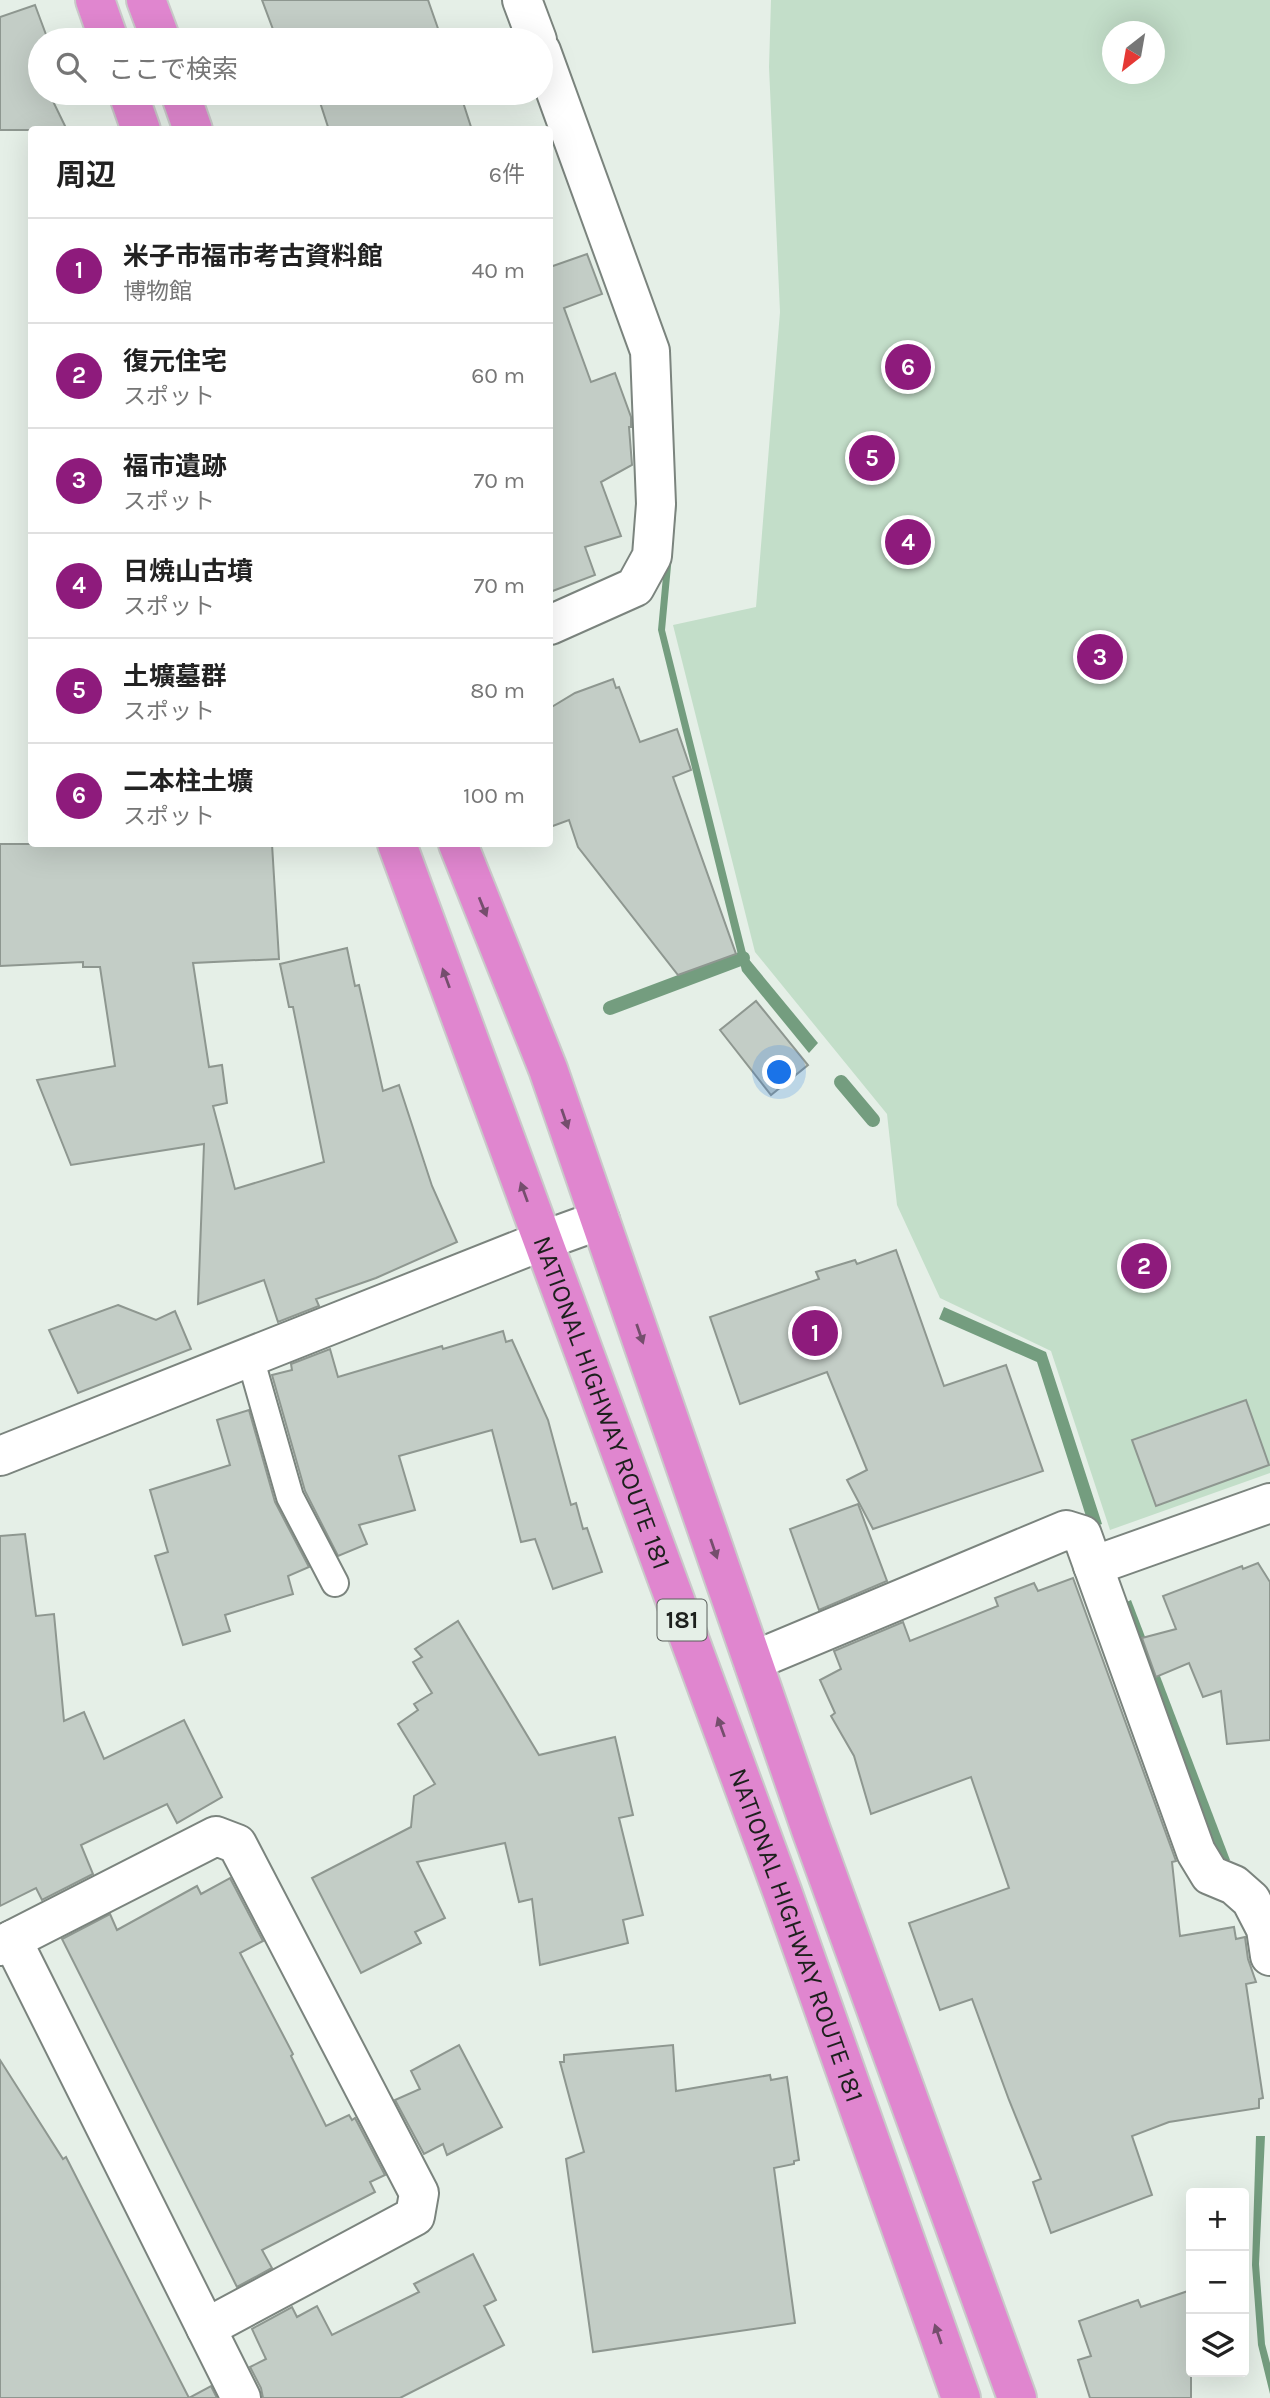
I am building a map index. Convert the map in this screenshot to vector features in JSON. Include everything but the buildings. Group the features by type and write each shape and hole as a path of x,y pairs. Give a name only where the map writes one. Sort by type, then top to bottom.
{"highway":[{"path":"95,0 105,28"},
{"path":"146,0 156,28"},
{"path":"132,105 140,126"},
{"path":"184,105 192,126"},
{"name":"NATIONAL HIGHWAY ROUTE 181","path":"398,847 777,1879 961,2398"},
{"name":"NATIONAL HIGHWAY ROUTE 181","path":"459,847 548,1069 811,1830 1017,2398"}],"street":[{"path":"522,0 532,28"},
{"path":"553,84 650,351 656,504 652,556 635,587 553,624"},
{"path":"0,1456 600,1220"},
{"path":"1093,1566 1270,1503"},
{"path":"753,1661 1066,1530 1082,1535 1196,1852 1210,1875 1234,1885 1251,1900 1266,1929 1270,1956"},
{"path":"206,2328 415,2216 419,2193 237,1844 216,1836 6,1943 241,2398"}],"lane":[{"path":"250,1357 290,1497 335,1583"}],"shaded area":[{"path":"771,0 1270,0 1270,1473 1110,1530 1051,1351 940,1298 897,1205 887,1114 755,952 673,625 756,607 780,312 769,67"},
{"path":"670,501 677,502 665,630 747,957 818,1043 809,1053 742,971 658,630"},
{"path":"944,1307 1046,1352 1102,1524 1090,1529 1037,1362 939,1319"},
{"path":"1131,1600 1230,1860 1218,1864 1120,1605"},
{"path":"1256,2136 1265,2136 1259,2264 1265,2344 1270,2363 1270,2394 1258,2345 1252,2265"}],"waterway":[{"path":"610,1008 743,958"},
{"path":"841,1082 873,1120"}],"place":[{"name":"二本柱土壙","path":"908,367"},
{"name":"土壙墓群","path":"872,458"},
{"name":"日焼山古墳","path":"908,542"},
{"name":"福市遺跡","path":"1100,657"},
{"name":"復元住宅","path":"1144,1266"},
{"name":"米子市福市考古資料館","path":"815,1333"}]}
